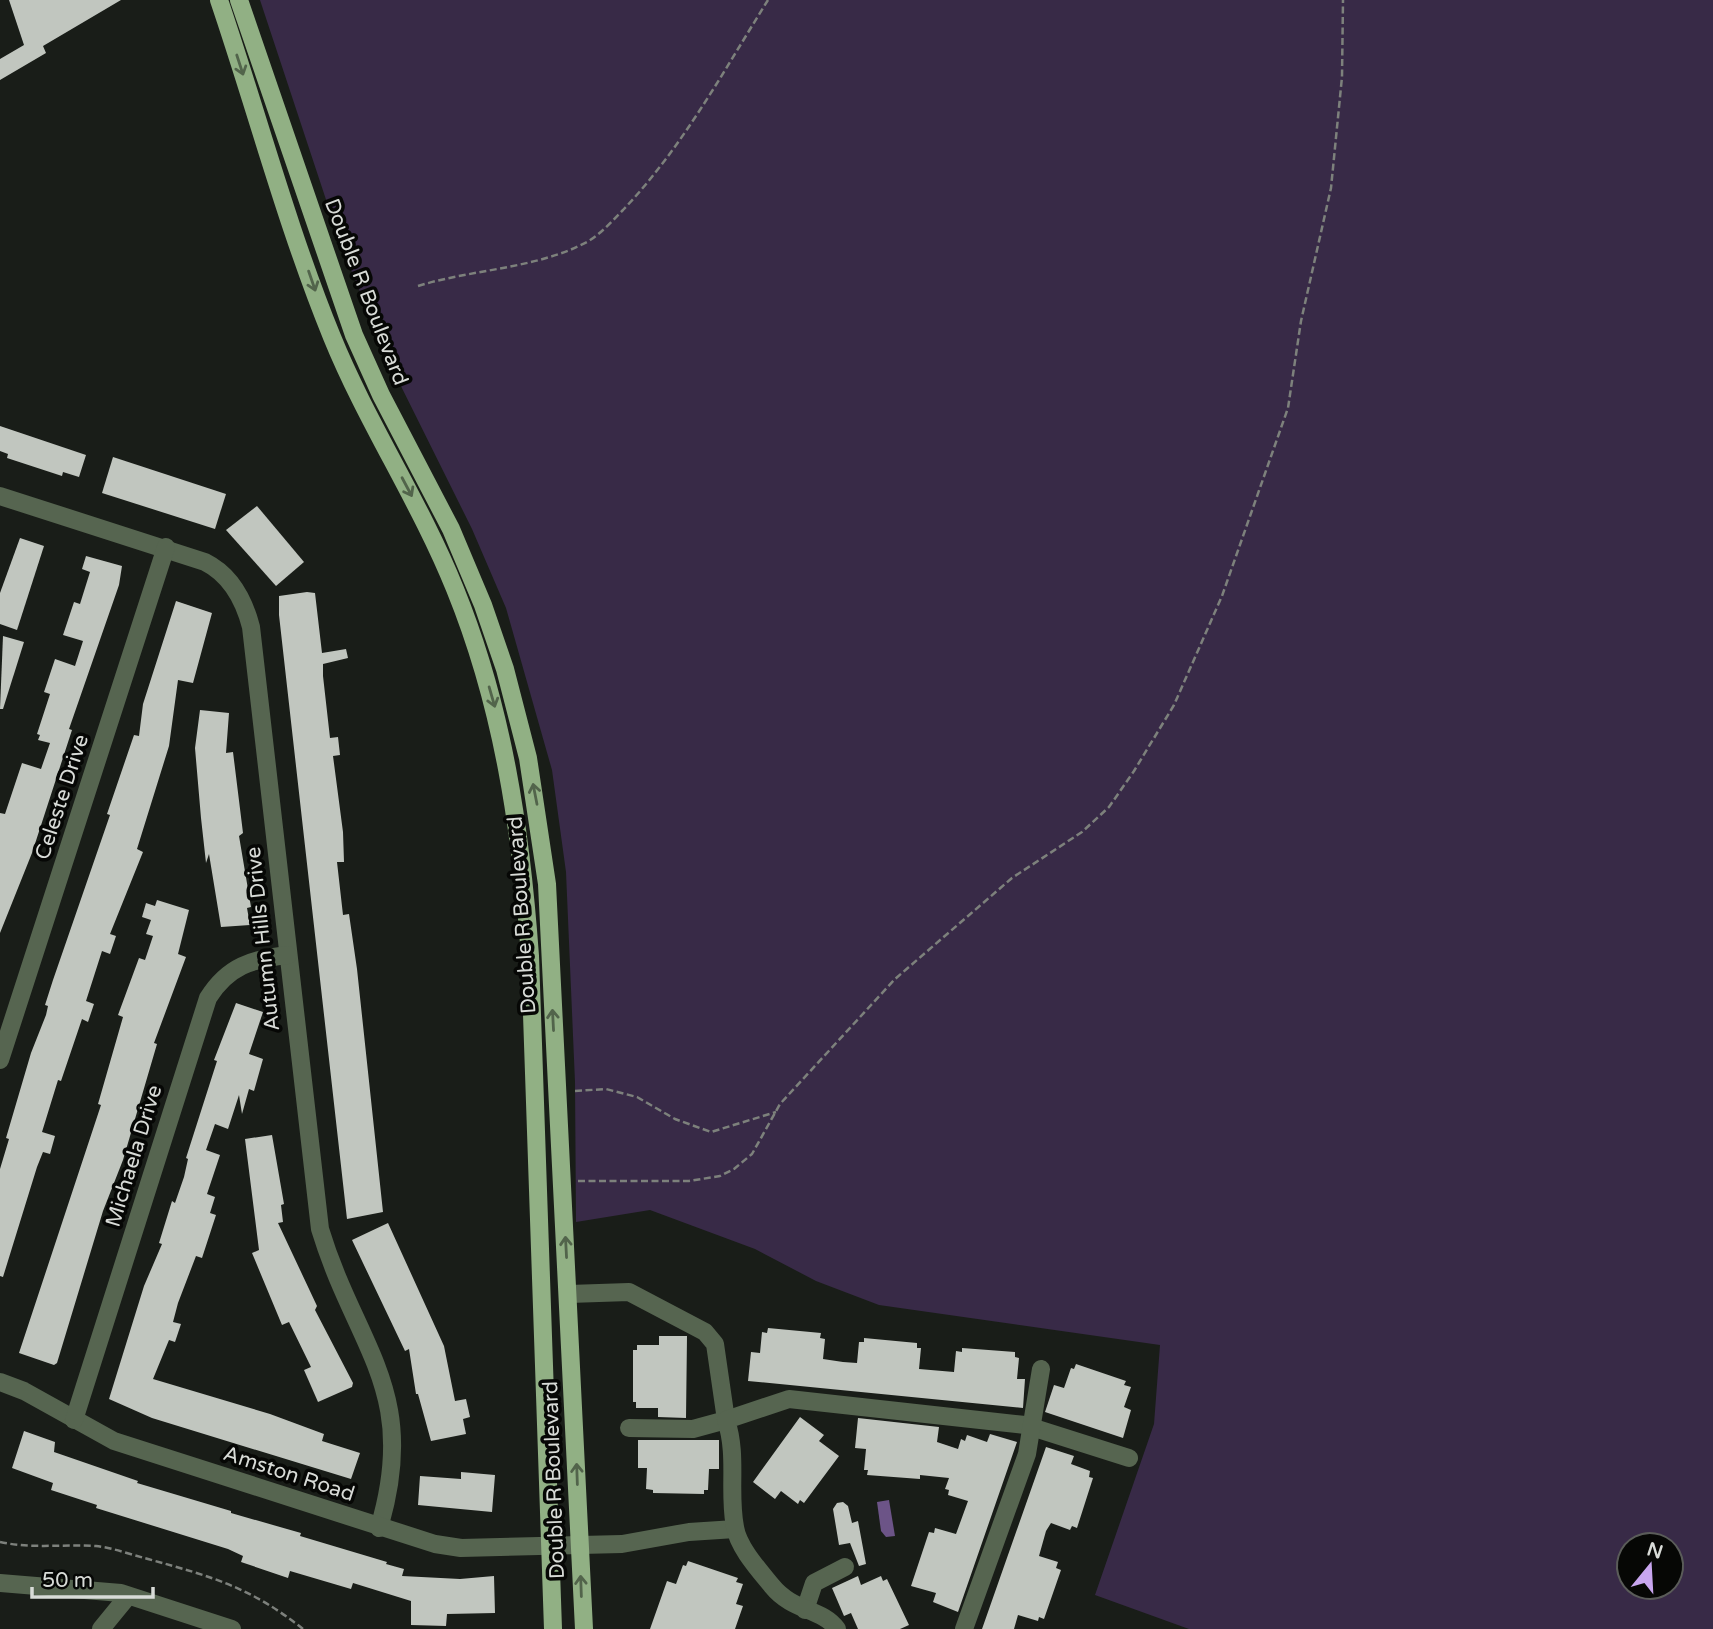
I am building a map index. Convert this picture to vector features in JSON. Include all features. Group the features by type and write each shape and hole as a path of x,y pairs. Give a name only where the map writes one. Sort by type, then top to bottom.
{"main road":[{"name":"Double R Boulevard","path":"219,0 331,335 456,590 483,666 503,741 521,847 530,956 553,1629"},
{"name":"Double R Boulevard","path":"239,0 354,335 469,569 505,668 522,730 537,807 547,884 584,1629"}],"street":[{"name":"Autumn Hills Drive","path":"0,496 166,547 215,567 237,592 246,609 251,627 320,1228 328,1256 374,1357 391,1413 391,1471 379,1528"},
{"name":"Celeste Drive","path":"0,1060 166,547"},
{"name":"Michaela Drive","path":"74,1420 208,998 217,983 245,962 288,955"},
{"path":"569,1294 629,1292 705,1332 715,1344 726,1420 734,1451 735,1529 743,1546 781,1597 805,1610 826,1617 837,1629"},
{"path":"964,1629 1027,1454 1041,1368"},
{"name":"Amston Road","path":"0,1382 24,1391 114,1441 435,1544 461,1548 622,1544 689,1532 735,1529"},
{"path":"629,1428 693,1429 789,1399 1032,1427 1129,1458"},
{"path":"805,1610 814,1583 845,1567"},
{"path":"0,1583 44,1588 83,1588 128,1595 232,1629"},
{"path":"101,1629 128,1595"}],"path":[{"path":"418,286 467,272 544,259 589,241 635,197 667,159 768,0"},
{"path":"578,1181 689,1181 720,1176 752,1154 776,1112 810,1069 895,979 1012,877 1082,832 1109,807 1174,705 1222,596 1288,408 1301,321 1331,188 1342,77 1343,0"},
{"path":"572,1092 606,1088 636,1097 675,1119 711,1132 776,1112"},
{"path":"0,1542 40,1547 98,1546 190,1570 234,1585 269,1603 303,1629"}],"shaded area":[{"path":"260,0 1713,0 1713,1629 1189,1629 1095,1595 1154,1424 1160,1345 879,1305 816,1281 755,1249 650,1210 576,1222 575,1082 566,872 552,770 506,608 472,529 389,362 342,248"},
{"path":"889,1500 895,1536 886,1537 881,1531 877,1502"}],"building":[{"path":"9,0 121,0 43,46 46,53 0,80 0,59 24,45"},
{"path":"0,426 86,455 79,477 63,472 62,476 7,458 8,454 0,451"},
{"path":"113,457 226,494 215,529 102,493"},
{"path":"257,506 304,562 276,586 226,530"},
{"path":"20,538 44,546 17,630 0,624 0,593"},
{"path":"86,556 122,566 119,585 69,729 72,730 32,853 0,933 0,813 5,814 22,763 41,769 50,743 38,740 40,735 37,734 50,694 44,692 55,659 75,666 83,641 63,635 74,602 80,604 90,572 82,569"},
{"path":"315,593 322,653 346,649 348,658 323,664 323,676 330,738 338,737 340,755 333,756 343,832 344,862 337,862 343,915 349,914 357,969 383,1212 347,1219 279,615 279,596"},
{"path":"176,601 212,613 193,683 178,680 169,746 137,849 143,852 110,934 116,936 110,954 102,951 86,1001 94,1004 88,1022 82,1019 61,1081 58,1080 42,1132 55,1136 50,1154 43,1152 37,1167 3,1277 0,1276 0,1169 9,1139 6,1138 31,1053 46,1015 48,1006 45,1005 53,980 110,815 107,814 134,735 139,736 143,704"},
{"path":"3,636 24,642 3,709 0,709"},
{"path":"200,710 229,713 226,753 233,752 243,833 239,836 251,907 247,908 250,925 221,927 209,854 206,863 195,748"},
{"path":"157,900 189,910 178,954 186,957 154,1043 157,1044 123,1160 103,1211 57,1363 54,1365 19,1353 101,1105 98,1104 123,1017 118,1015 139,958 145,960 153,936 146,934 151,920 142,917 146,903 155,906"},
{"path":"236,1003 263,1012 249,1054 263,1059 254,1091 249,1089 242,1114 239,1095 228,1129 215,1124 206,1150 220,1155 207,1194 215,1197 210,1213 216,1215 202,1258 196,1256 178,1303 173,1322 181,1324 175,1342 169,1340 153,1379 270,1414 324,1434 322,1441 360,1453 351,1479 152,1418 109,1399 144,1286 162,1244 159,1243 172,1201 175,1203 184,1177 186,1158 217,1061 214,1060"},
{"path":"272,1135 284,1204 281,1205 283,1222 278,1223 317,1306 315,1310 353,1383 352,1387 318,1402 304,1370 311,1367 289,1322 282,1325 252,1253 259,1250 245,1139"},
{"path":"388,1223 444,1346 455,1401 466,1399 470,1417 463,1419 466,1434 431,1441 416,1394 409,1349 405,1351 352,1240"},
{"path":"768,1328 821,1333 820,1338 825,1339 823,1359 843,1362 857,1363 859,1342 864,1342 864,1338 917,1343 917,1348 921,1348 919,1369 954,1372 956,1351 962,1352 962,1348 1015,1352 1015,1357 1019,1358 1017,1379 1025,1379 1023,1408 748,1381 751,1352 760,1353 762,1332 767,1333"},
{"path":"659,1336 687,1336 686,1418 658,1417 658,1408 636,1408 636,1402 633,1402 633,1350 637,1350 637,1345 659,1345"},
{"path":"1076,1364 1126,1381 1124,1385 1131,1387 1124,1407 1131,1410 1123,1438 1045,1412 1054,1385 1064,1388 1071,1368 1074,1369"},
{"path":"800,1417 824,1435 819,1441 839,1456 804,1503 800,1500 798,1504 781,1491 775,1499 753,1482"},
{"path":"858,1418 939,1427 937,1442 958,1449 961,1439 965,1441 967,1435 987,1442 990,1434 1017,1442 958,1612 933,1602 936,1593 911,1586 929,1532 934,1533 935,1528 956,1534 968,1501 948,1495 949,1490 945,1489 949,1478 867,1475 868,1470 864,1470 866,1449 855,1448"},
{"path":"24,1431 55,1442 54,1452 138,1481 137,1483 387,1562 386,1564 404,1569 402,1576 460,1579 494,1576 495,1613 447,1614 446,1626 411,1625 411,1601 353,1583 351,1589 290,1571 288,1578 241,1562 243,1556 228,1549 96,1508 97,1505 51,1490 53,1483 12,1468"},
{"path":"638,1440 719,1440 719,1469 709,1469 708,1490 704,1490 704,1494 653,1493 653,1490 646,1489 647,1468 638,1468"},
{"path":"1046,1447 1074,1456 1071,1464 1090,1471 1089,1477 1093,1478 1077,1528 1072,1526 1070,1530 1051,1523 1046,1531 1039,1556 1058,1562 1056,1568 1061,1570 1044,1619 1039,1617 1038,1621 1018,1615 1014,1629 982,1629"},
{"path":"461,1472 495,1475 492,1512 418,1505 420,1476 461,1479"},
{"path":"843,1502 848,1506 852,1523 858,1521 866,1564 859,1566 850,1543 839,1545 833,1509 837,1503"},
{"path":"688,1561 738,1578 736,1582 743,1584 736,1604 743,1606 735,1629 650,1629 667,1581 676,1584 683,1565 686,1566"},
{"path":"858,1576 861,1585 881,1576 883,1581 887,1579 909,1625 900,1629 858,1629 851,1613 844,1616 832,1588"}]}
